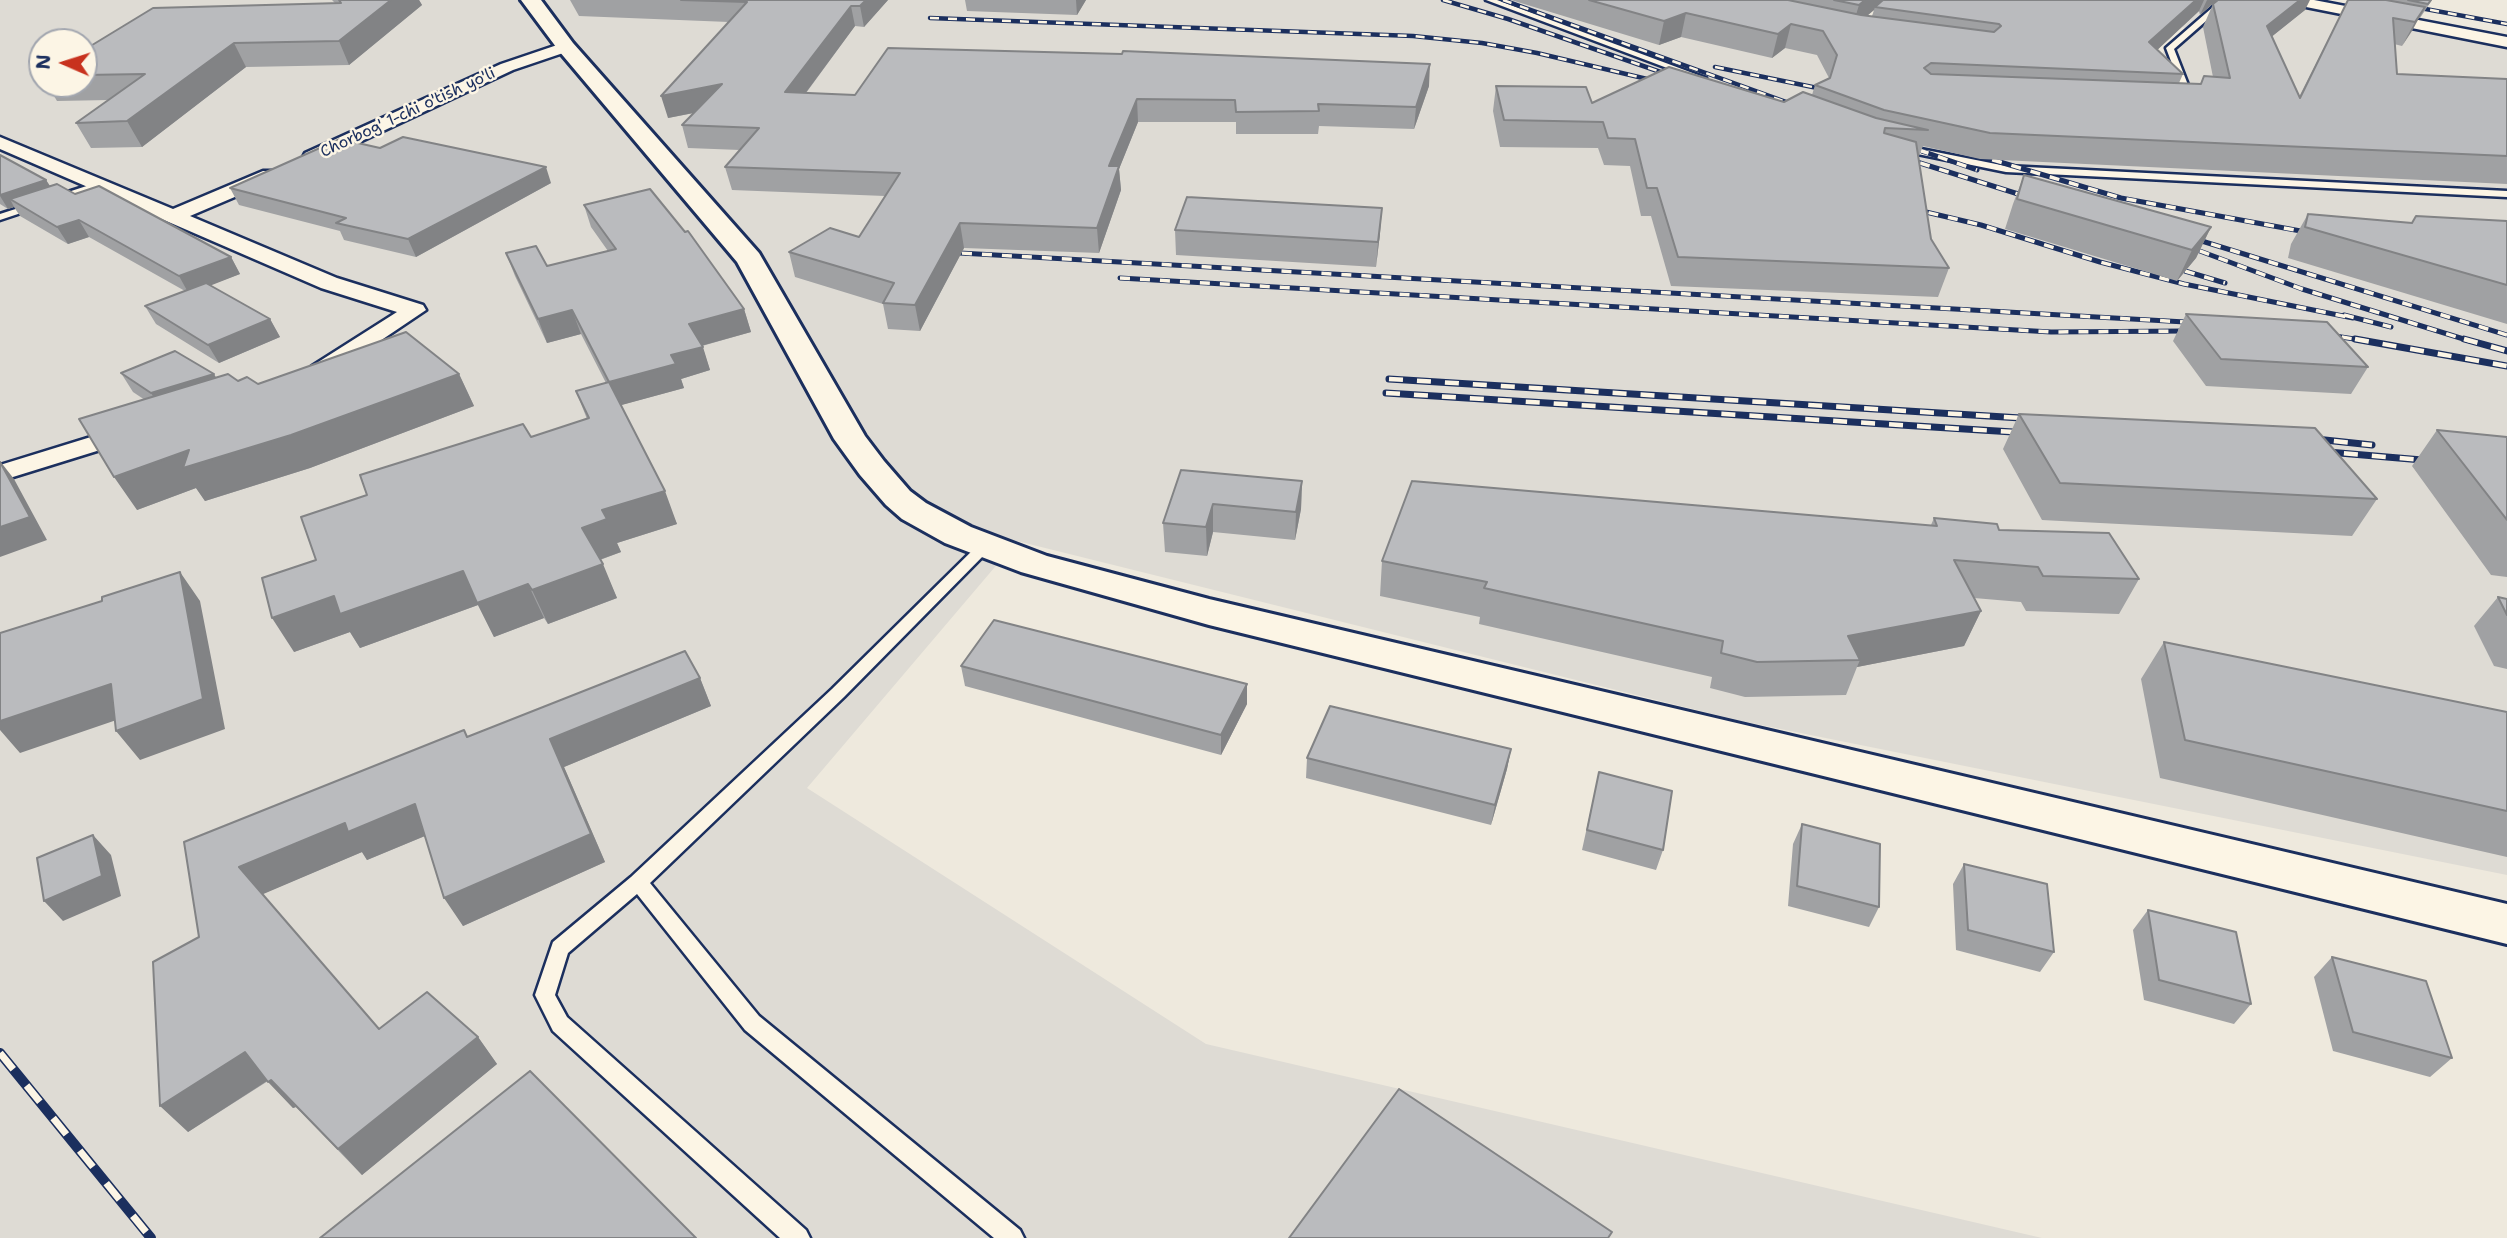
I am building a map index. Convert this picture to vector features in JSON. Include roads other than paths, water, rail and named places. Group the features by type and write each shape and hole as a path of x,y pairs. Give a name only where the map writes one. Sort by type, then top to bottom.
{"street":[{"path":"531,0 566,47 749,259 850,439 872,468 898,498 914,511 984,547 1088,580 1222,616 2507,924"},
{"path":"2291,0 2507,42"},
{"name":"Chorbog' 1-chi o'tish yo'li","path":"174,216 507,67 566,47"},
{"path":"0,142 329,283 415,310 344,357 296,382"},
{"path":"0,473 154,425"}],"lane":[{"path":"1490,0 1710,81"},
{"path":"2172,104 2186,105 2186,90 2170,48 2226,0"},
{"path":"1891,146 2006,169 2507,194"},
{"path":"0,217 103,184"},
{"path":"798,1238 560,1024 545,995 560,948 638,882 838,693 984,547"},
{"path":"638,882 752,1023 1012,1238"}],"railway":[{"path":"1443,0 1508,19 1669,75"},
{"path":"1503,0 1803,108"},
{"path":"2377,0 2507,24"},
{"path":"930,18 1413,36 1482,43 1537,53 1664,83"},
{"path":"1715,67 1832,91"},
{"path":"1904,145 1924,152"},
{"path":"1919,150 1977,170"},
{"path":"1973,154 2121,198 2317,234"},
{"path":"1901,157 2034,199"},
{"path":"1909,208 1981,225 2100,262 2184,284 2353,318"},
{"path":"2192,238 2507,335"},
{"path":"2181,244 2302,289 2470,341"},
{"path":"942,252 2203,323"},
{"path":"2185,271 2225,283"},
{"path":"1120,278 2051,332 2186,331"},
{"path":"2344,315 2391,327"},
{"path":"2322,334 2361,340"},
{"path":"2355,339 2361,340"},
{"path":"2464,339 2507,351"},
{"path":"2361,340 2367,341"},
{"path":"2361,340 2507,366"},
{"path":"1389,379 2037,419"},
{"path":"1386,393 2029,433"},
{"path":"2306,438 2372,445"},
{"path":"2316,451 2434,461"},
{"path":"0,1053 151,1238"}]}
